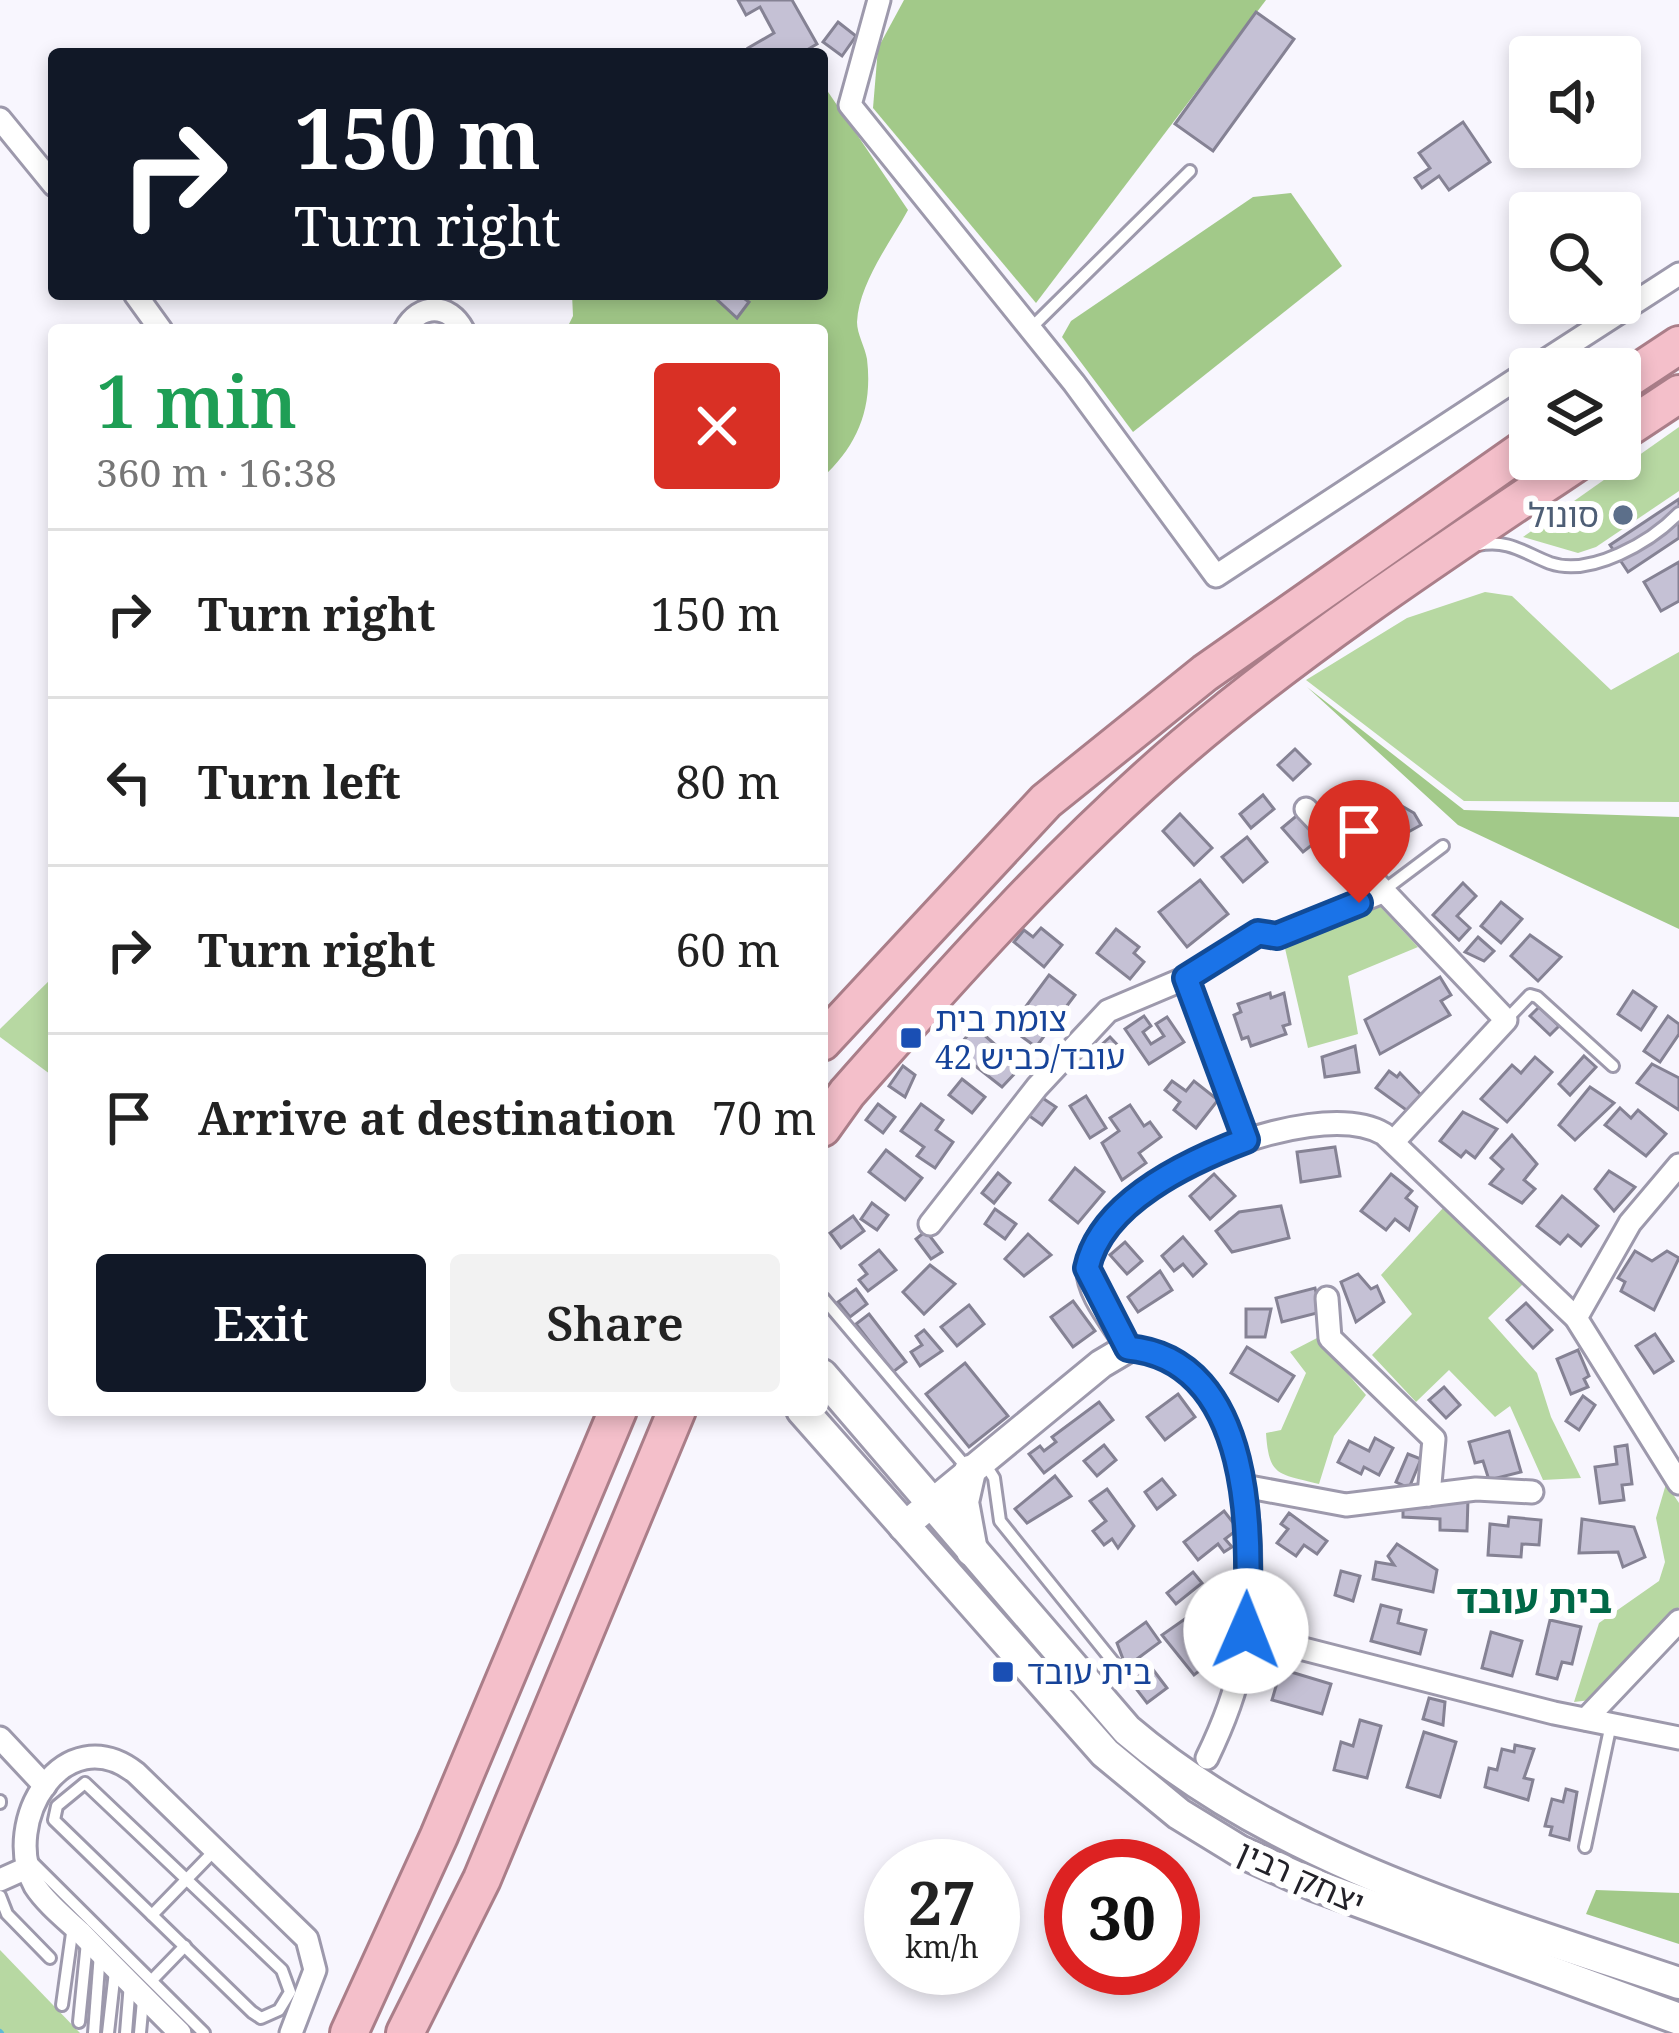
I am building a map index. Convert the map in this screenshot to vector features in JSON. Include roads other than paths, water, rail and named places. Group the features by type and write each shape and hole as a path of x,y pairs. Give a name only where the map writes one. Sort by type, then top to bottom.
{"highway":[{"path":"1641,371 1679,345"},
{"path":"1641,420 1679,394"},
{"path":"828,1036 1046,801 1205,673 1509,460"},
{"path":"828,1120 862,1076 1050,868 1186,745 1440,555 1551,480"},
{"path":"349,2033 439,1837 615,1416"},
{"path":"405,2033 482,1879 674,1416"},
{"path":"651,1470 683,1416"}],"main road":[{"name":"יצחק רבין","path":"828,1382 1127,1730 1161,1759 1253,1816 1495,1922 1679,1983"},
{"name":"יצחק רבין","path":"807,1416 1105,1753 1179,1814 1241,1852 1314,1886 1679,2019"},
{"path":"974,1556 963,1502 976,1466"}],"street":[{"path":"879,0 850,105 1030,329 1216,576 1509,384"},
{"path":"0,119 48,178"},
{"path":"1565,348 1679,274"},
{"path":"409,324 414,316 432,309 452,314 460,324"},
{"path":"1306,808 1506,1020 1394,1141"},
{"path":"1258,933 1277,936 1382,892"},
{"path":"930,1224 1037,1087 1108,1011 1186,978 1246,1140"},
{"path":"1128,1348 1089,1279 1093,1250 1116,1221 1156,1186 1246,1140 1335,1120 1362,1123 1394,1141 1576,1318 1679,1483"},
{"path":"1576,1318 1630,1223 1679,1166"},
{"path":"1327,1298 1330,1339 1434,1439 1429,1495"},
{"path":"903,1526 1108,1358 1128,1348 1170,1360 1200,1387 1229,1430 1244,1486 1245,1634 1233,1696 1207,1758"},
{"path":"1244,1486 1346,1505 1476,1489 1532,1492"},
{"path":"1586,1720 1679,1621"},
{"path":"1245,1634 1586,1720 1679,1738"},
{"path":"0,1738 45,1786"},
{"path":"138,1990 37,1889 28,1863 25,1823 45,1786 82,1755 114,1757 295,1925 314,1953 312,1988 291,2033"},
{"path":"0,1880 28,1863"}],"lane":[{"path":"1030,329 1190,171"},
{"path":"1440,555 1504,543 1568,568 1601,562 1679,513"},
{"path":"1382,892 1443,847"},
{"path":"1186,978 1258,933"},
{"path":"1506,1020 1530,995 1537,998 1612,1066"},
{"path":"828,1303 976,1466 994,1478 1000,1521 1123,1674"},
{"path":"1585,1847 1611,1724"},
{"path":"91,1784 188,1878 287,1976 285,2003 261,2018 52,1813 74,1788 91,1784"},
{"path":"152,1915 216,1849"},
{"path":"28,1863 40,1864 138,1990 204,2033"},
{"path":"0,1896 8,1915 50,1958"},
{"path":"94,2033 185,1946"},
{"path":"62,2006 138,1990"},
{"path":"79,2022 138,1990"},
{"path":"108,2033 138,1990"},
{"path":"126,2033 138,1990"},
{"path":"138,1990 140,2033"}],"place":[{"name":"סונול","path":"1623,515"},
{"name":"צומת בית עובד/כביש 42","path":"911,1038"},
{"name":"בית עובד","path":"1003,1672"}],"district":[{"name":"בית עובד","path":"1534,1599"}]}
